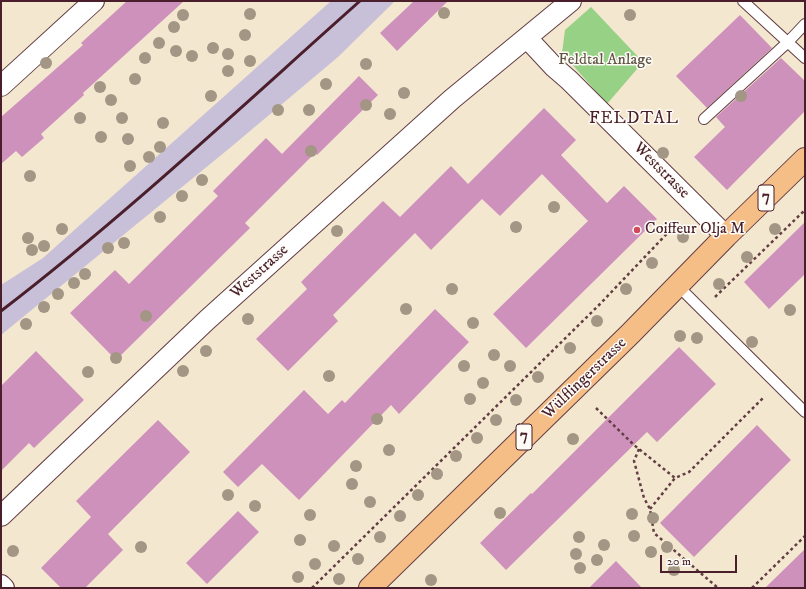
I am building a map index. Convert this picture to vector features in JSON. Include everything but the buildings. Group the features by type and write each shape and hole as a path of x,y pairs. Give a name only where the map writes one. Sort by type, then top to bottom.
{"main road":[{"name":"Wülflingerstrasse","path":"370,588 678,286 726,236 805,159"}],"street":[{"path":"1,86 94,1"},
{"name":"Weststrasse","path":"1,516 207,320 452,99 571,1"},
{"name":"Weststrasse","path":"527,38 554,67 569,80 726,236"},
{"path":"1,585 4,588"}],"lane":[{"path":"743,1 805,58"},
{"path":"704,119 788,42 805,24"},
{"path":"678,286 805,412"}],"path":[{"path":"702,310 805,210"},
{"path":"312,588 600,304 683,218"},
{"path":"650,509 675,478 689,472 777,384"},
{"path":"596,408 639,449 675,478"},
{"path":"639,449 634,461 644,498 650,509 654,533 718,588"},
{"path":"752,588 805,536"}],"shaded area":[{"path":"331,1 395,1 338,57 231,147 1,335 1,285 43,258"}],"green space":[{"name":"Feldtal Anlage","path":"591,7 643,62 607,104 562,53 565,30"}],"railway":[{"path":"1,311 93,237 228,120 360,1"}],"place":[{"name":"Coiffeur Olja M","path":"637,230"}],"district":[{"name":"FELDTAL","path":"634,119"}]}
